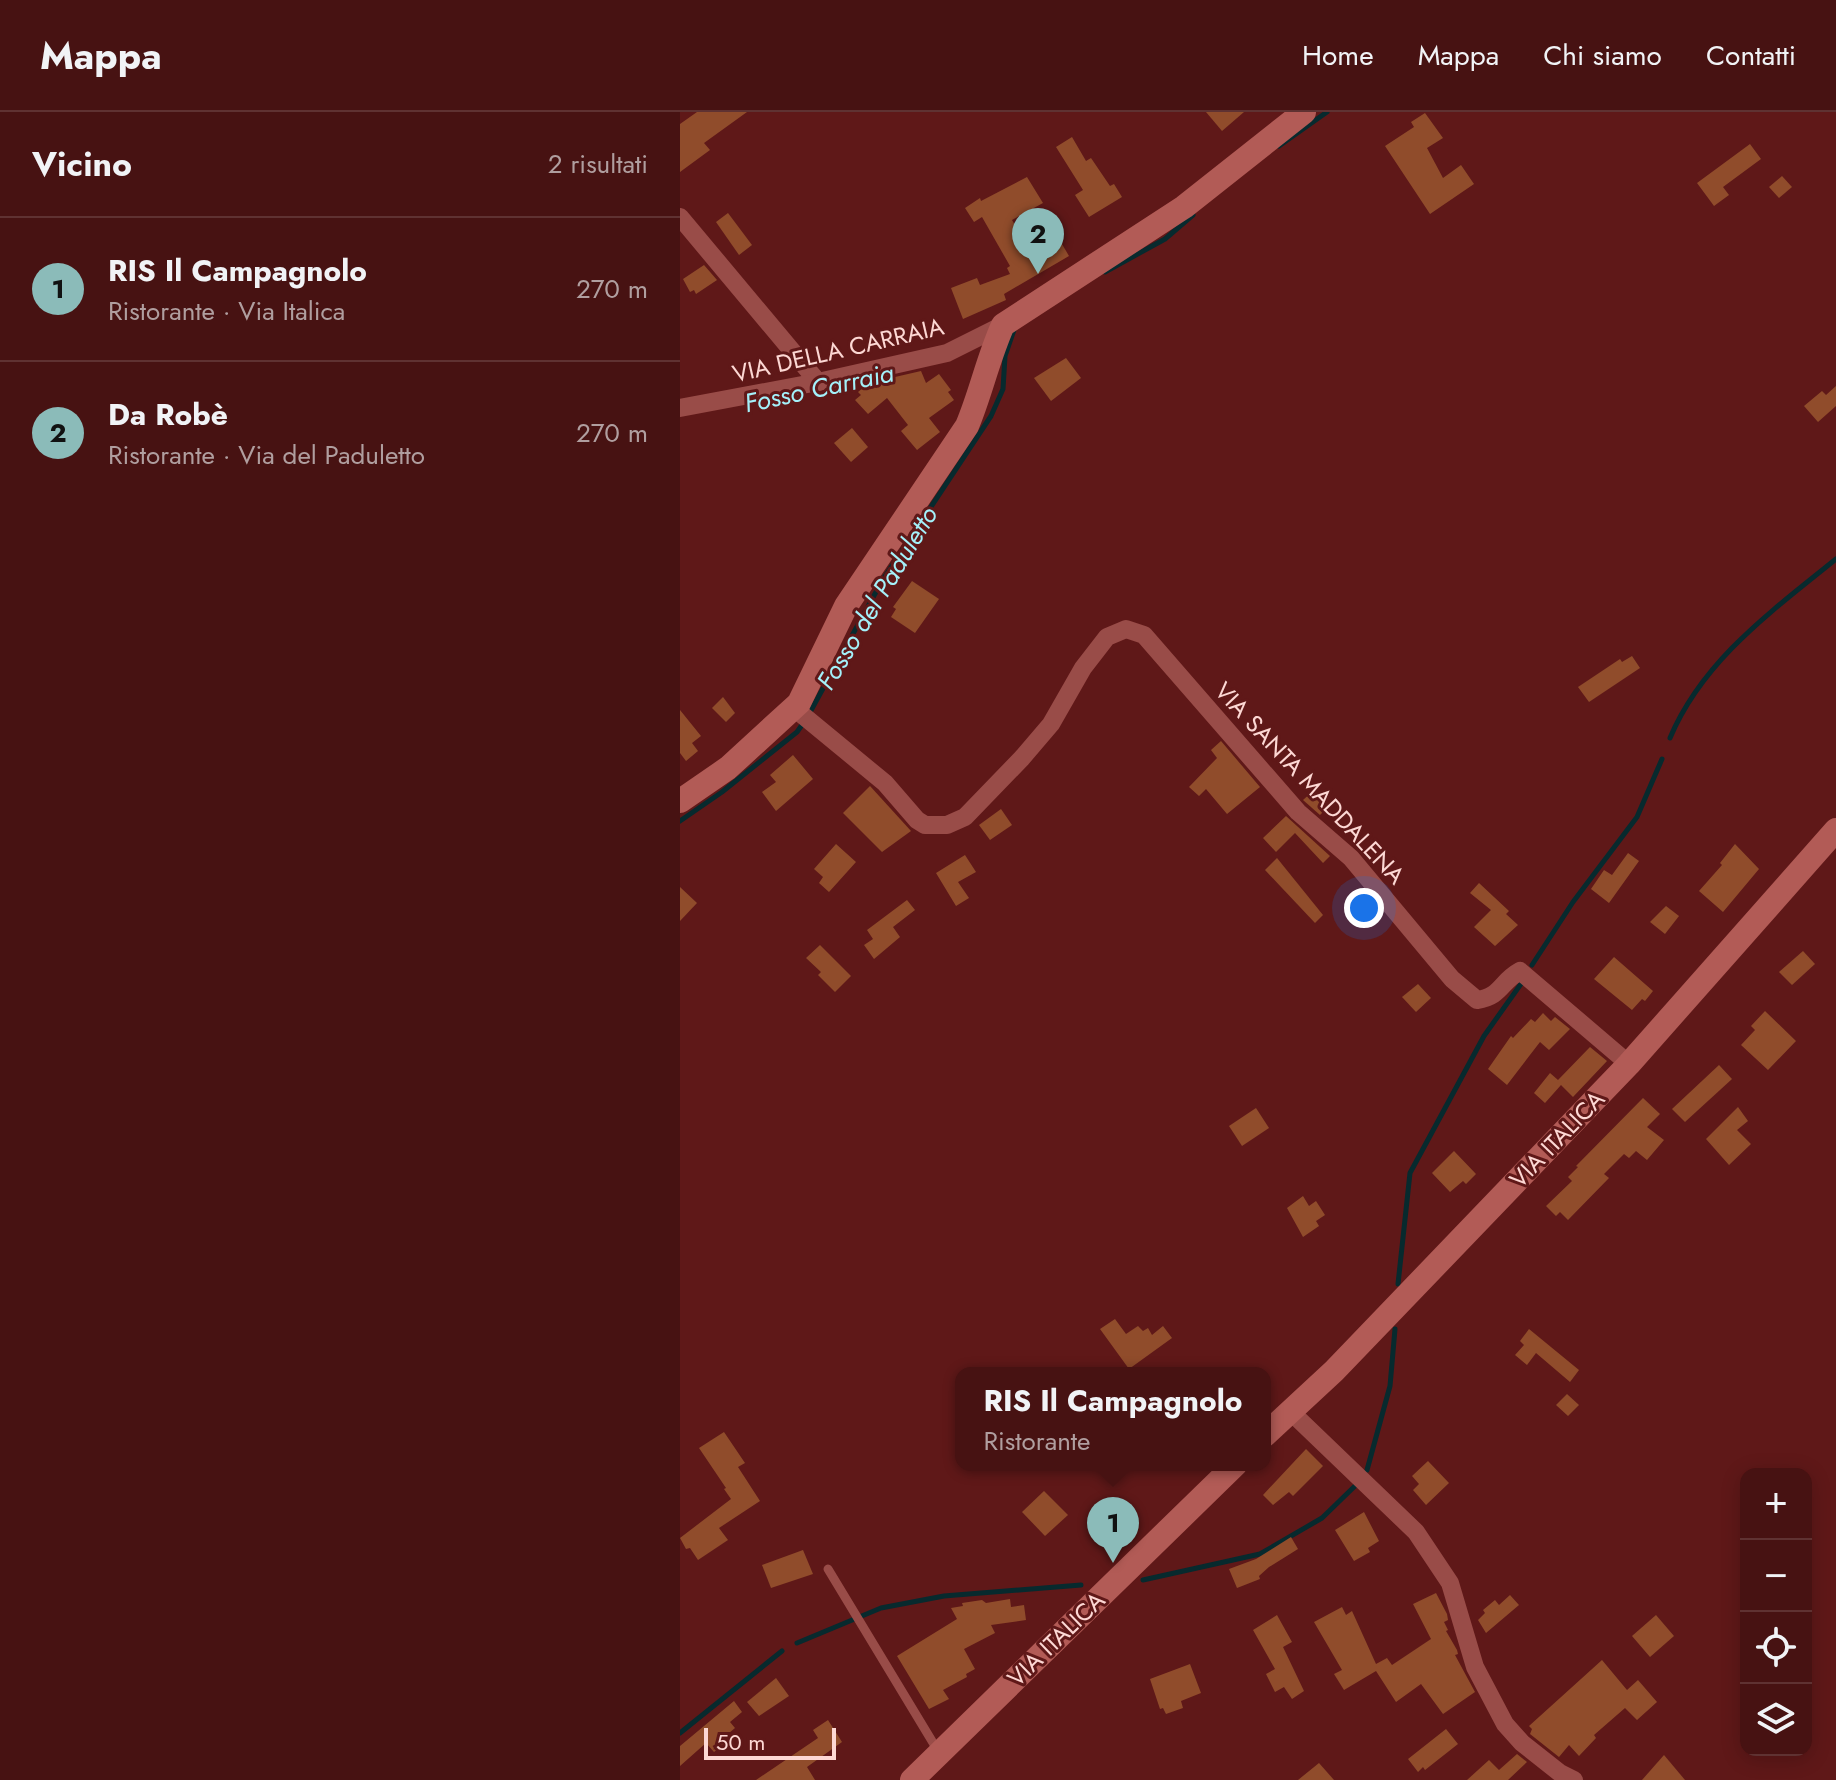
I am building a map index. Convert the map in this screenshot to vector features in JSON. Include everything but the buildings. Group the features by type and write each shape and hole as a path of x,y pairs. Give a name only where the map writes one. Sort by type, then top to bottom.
{"main road":[{"path":"680,801 802,715 799,703 846,606 967,426 1003,325 1184,207 1304,112"},
{"name":"VIA ITALICA","path":"1271,1429 1334,1371 1629,1064 1836,830"},
{"name":"VIA ITALICA","path":"912,1780 1229,1471"}],"street":[{"path":"680,217 818,382"},
{"name":"VIA DELLA CARRAIA","path":"680,408 947,353 1003,325"},
{"name":"VIA SANTA MADDALENA","path":"802,715 885,783 917,820 925,825 947,825 965,817 1051,724 1083,668 1107,637 1126,629 1144,635 1298,812 1351,858 1452,979 1477,1000 1491,998 1526,976 1629,1064"},
{"path":"1290,1411 1416,1532 1434,1555 1450,1583 1475,1667 1505,1724 1562,1778"}],"lane":[{"path":"828,1569 939,1754"}],"waterway":[{"name":"Fosso del Paduletto","path":"1279,146 1327,112"},
{"name":"Fosso del Paduletto","path":"1105,272 1165,239 1193,215"},
{"name":"Fosso del Paduletto","path":"809,714 882,581 991,416 1003,389 1005,356 1014,330"},
{"path":"1670,738 1684,710 1720,661 1764,618 1836,559"},
{"name":"Fosso del Paduletto","path":"680,821 722,792 797,732 804,722"},
{"path":"1532,965 1573,902 1637,817 1662,759"},
{"path":"1398,1284 1410,1173 1484,1036 1523,981"},
{"path":"1367,1470 1390,1386 1395,1329"},
{"path":"1143,1580 1260,1554 1322,1518 1356,1485"},
{"path":"797,1643 881,1608 944,1596 1081,1585"},
{"path":"680,1733 782,1651"}],"place":[{"name":"Da Robè","path":"1038,274"},
{"name":"RIS Il Campagnolo","path":"1113,1563"}],"water label":[{"name":"Fosso Carraia","path":"819,388"}]}
